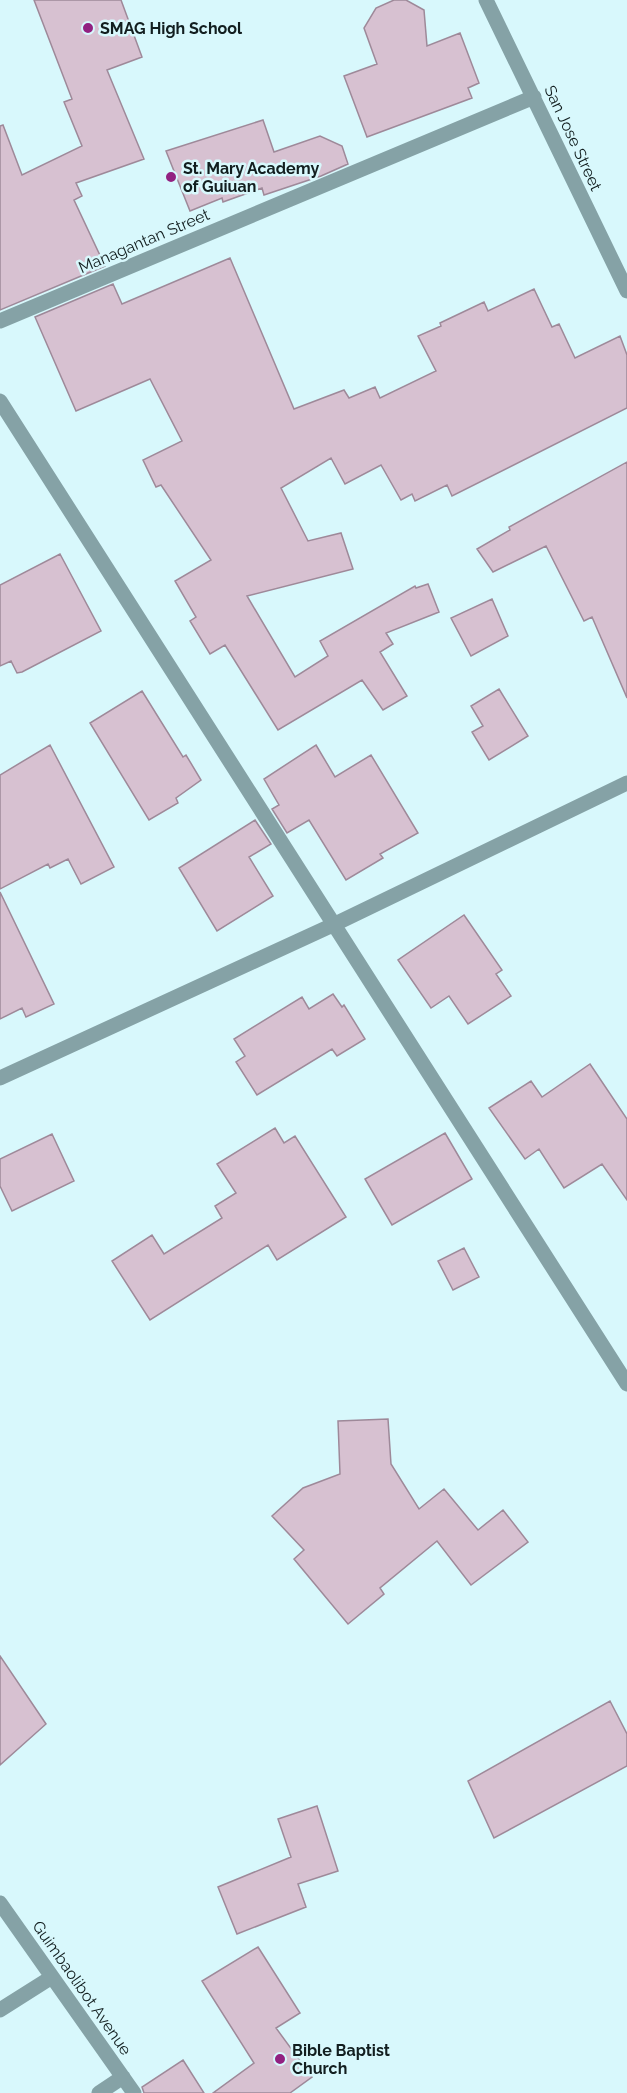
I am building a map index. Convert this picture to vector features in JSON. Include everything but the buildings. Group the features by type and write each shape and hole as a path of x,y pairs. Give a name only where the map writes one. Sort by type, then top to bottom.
{"street":[{"name":"San Jose Street","path":"486,0 627,291"},
{"name":"Managantan Street","path":"0,321 534,97"},
{"path":"0,401 627,1384"},
{"path":"0,1078 335,924 627,783"},
{"name":"Guimbaolibot Avenue","path":"0,1903 134,2093"},
{"path":"0,2010 52,1977"},
{"path":"99,2093 123,2078"}],"place":[{"name":"SMAG High School","path":"88,28"},
{"name":"St. Mary Academy of Guiuan","path":"171,177"},
{"name":"Bible Baptist Church","path":"280,2059"}]}
